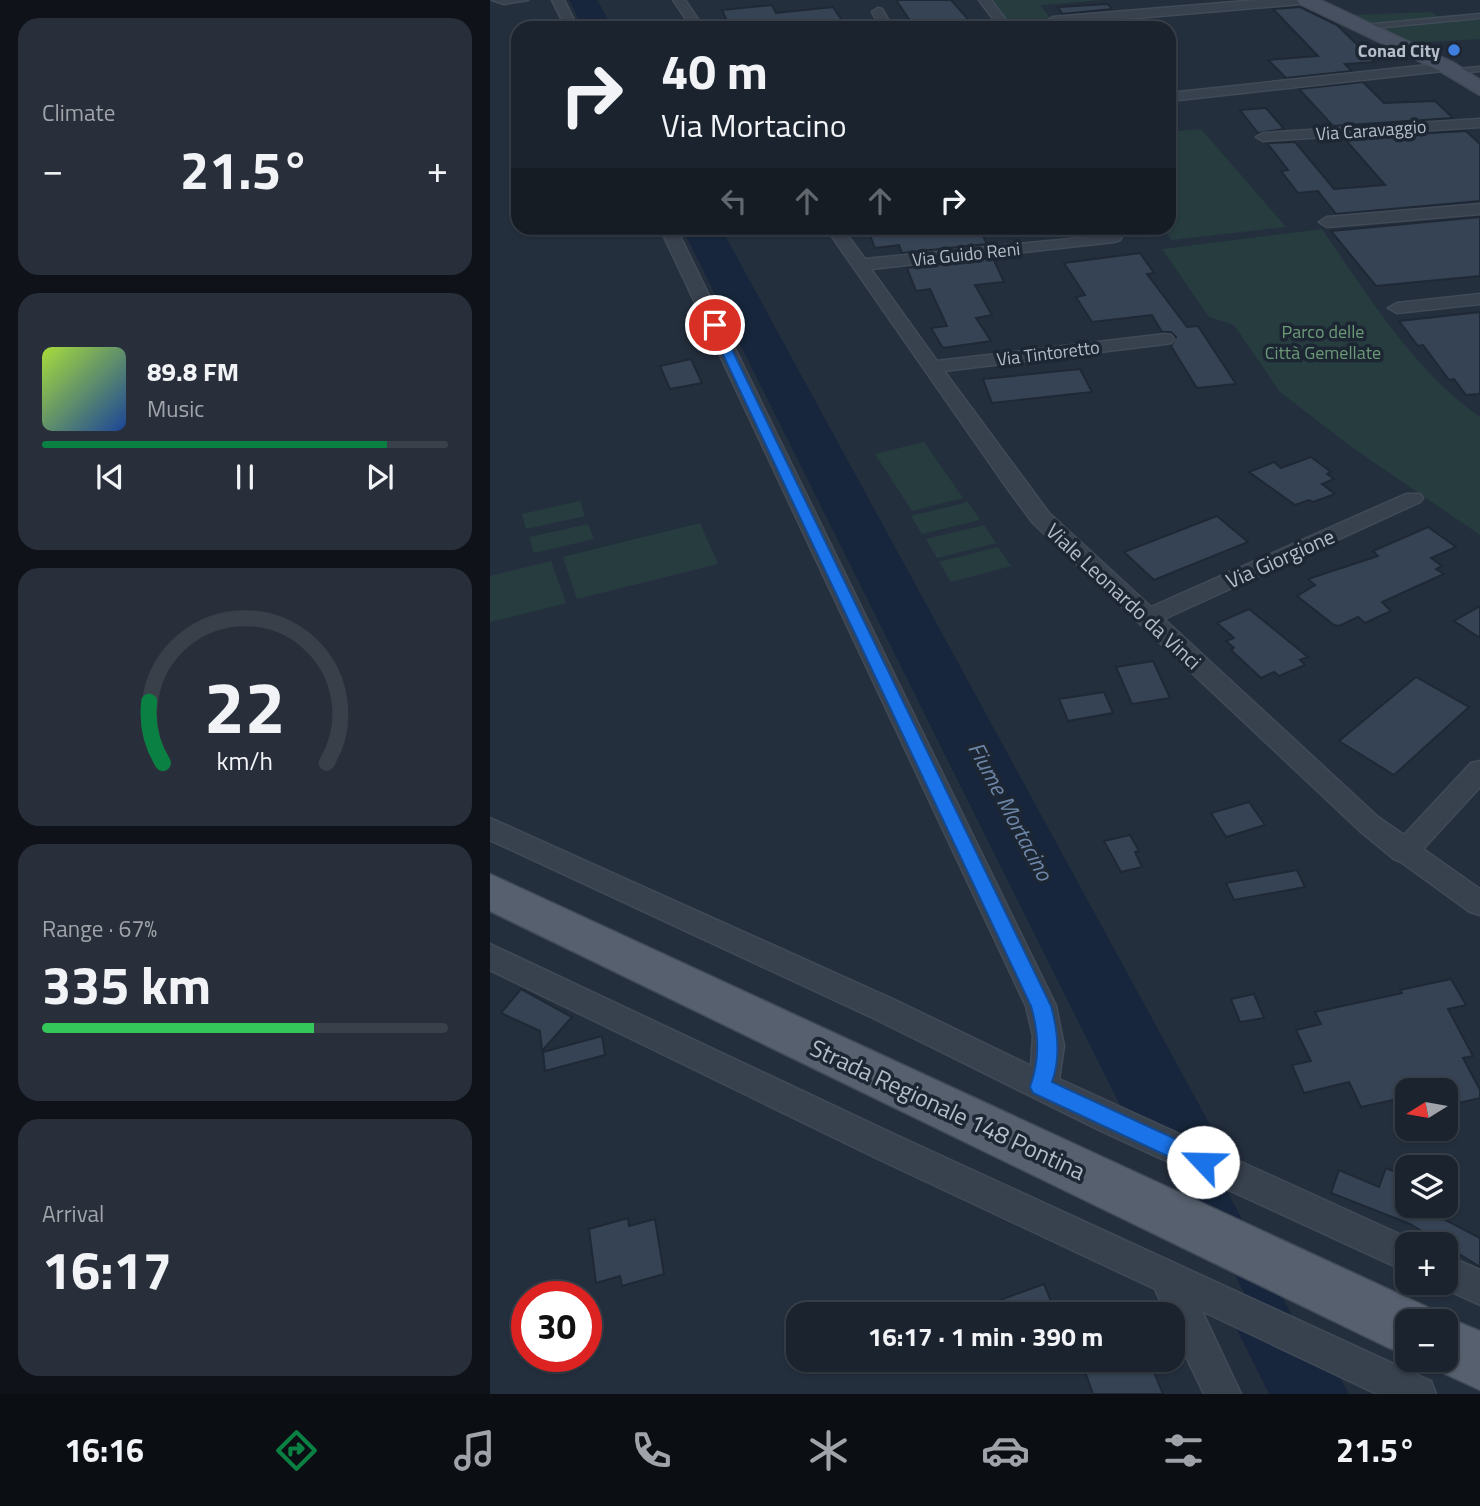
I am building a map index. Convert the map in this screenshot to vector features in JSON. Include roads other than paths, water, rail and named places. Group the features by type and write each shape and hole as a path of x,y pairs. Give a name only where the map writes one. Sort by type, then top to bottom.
{"main road":[{"name":"Strada Regionale 148 Pontina","path":"490,891 1395,1320"},
{"path":"1458,1351 1480,1361"}],"street":[{"path":"558,0 568,21"},
{"path":"678,0 693,21"},
{"path":"985,0 1001,21"},
{"path":"1053,21 1304,0 1450,69 1480,89"},
{"path":"878,12 883,21"},
{"path":"1176,96 1450,69"},
{"name":"Via Caravaggio","path":"1262,137 1480,123"},
{"path":"1327,222 1480,209"},
{"path":"670,235 1041,1006 1047,1025 1048,1052 1040,1087"},
{"name":"Viale Leonardo da Vinci","path":"839,235 1041,518 1354,811 1404,852 1480,904"},
{"name":"Via Guido Reni","path":"860,265 1114,237"},
{"path":"1397,308 1480,299"},
{"name":"Via Tintoretto","path":"931,367 1165,339"},
{"name":"Via Giorgione","path":"1147,618 1413,498"},
{"path":"1404,852 1480,770"},
{"path":"490,828 884,1009 1112,1121 1395,1249"},
{"path":"490,956 1415,1393"},
{"path":"1167,1277 1223,1394"},
{"path":"1458,1278 1480,1288"}],"lane":[{"path":"495,0 504,2"},
{"path":"490,4 525,0"},
{"path":"1364,27 1480,16"},
{"path":"1450,69 1480,69"}],"water":[{"path":"569,0 597,0 609,21 580,21"},
{"path":"685,235 725,235 1227,1156 1123,1111"},
{"path":"1236,1328 1339,1376 1349,1394 1269,1394"}],"waterway":[{"name":"Fiume Mortacino","path":"1188,1150 1315,1394"}],"place":[{"name":"Conad City","path":"1454,50"}],"park label":[{"name":"Parco delle Città Gemellate","path":"1323,341"}]}
